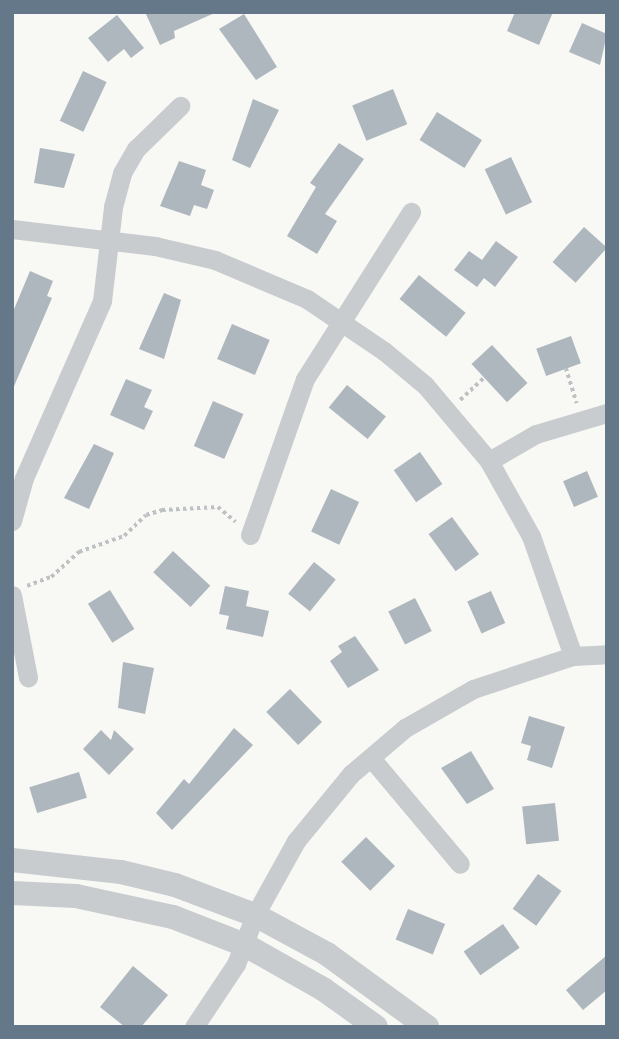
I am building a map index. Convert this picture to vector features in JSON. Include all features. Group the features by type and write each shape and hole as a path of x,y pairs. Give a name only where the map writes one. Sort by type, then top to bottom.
{"street":[{"path":"12,521 24,478 96,320 118,183 128,160 180,106"},
{"path":"250,535 291,409 341,321 411,212"},
{"path":"12,229 166,248 240,268 307,299 394,360 448,410 489,461 531,536 573,656"},
{"path":"489,461 536,434 582,418 607,413"},
{"path":"19,591 27,677"},
{"path":"194,1027 245,946 255,915 312,818 371,758 405,729 472,689 573,656 607,654"},
{"path":"371,758 460,864"},
{"path":"12,860 121,873 175,885 255,915 327,954 427,1027"},
{"path":"12,893 76,896 173,917 245,946 323,989 376,1027"}],"path":[{"path":"566,368 582,418"},
{"path":"448,410 484,378"},
{"path":"19,591 51,577 79,552 124,536 146,515 162,510 218,507 250,535"}],"building":[{"path":"145,12 217,12 174,31 175,38 160,45"},
{"path":"515,12 553,12 539,45 507,31"},
{"path":"244,14 277,67 256,80 219,29"},
{"path":"117,15 144,48 131,58 124,49 108,62 88,38"},
{"path":"582,23 607,34 600,65 569,52"},
{"path":"83,71 107,82 83,132 60,121"},
{"path":"393,89 407,124 366,141 352,105"},
{"path":"253,99 279,110 250,168 232,160"},
{"path":"437,112 482,140 464,168 420,140"},
{"path":"339,143 364,159 325,214 337,221 317,254 287,236 316,187 310,183"},
{"path":"40,148 75,154 64,188 34,183"},
{"path":"511,157 532,202 506,215 485,169"},
{"path":"179,161 206,170 201,185 214,190 207,209 194,205 190,216 160,206"},
{"path":"584,227 607,248 576,283 553,262"},
{"path":"496,241 518,257 495,287 484,278 477,287 454,270 469,251 482,260"},
{"path":"30,271 53,281 47,296 52,298 12,391 12,314"},
{"path":"419,275 466,313 446,337 399,299"},
{"path":"164,293 181,300 164,359 139,349"},
{"path":"232,324 270,340 255,375 217,359"},
{"path":"571,336 581,363 546,376 536,349"},
{"path":"492,345 527,383 507,402 472,364"},
{"path":"126,379 152,390 144,407 153,411 144,430 110,415"},
{"path":"347,385 386,416 368,439 329,408"},
{"path":"213,401 243,414 224,459 194,446"},
{"path":"94,444 114,453 89,509 64,498"},
{"path":"420,452 442,484 416,502 394,470"},
{"path":"587,471 598,497 574,507 563,481"},
{"path":"331,489 359,502 339,545 311,532"},
{"path":"452,517 479,554 456,571 429,534"},
{"path":"173,551 210,586 191,607 153,572"},
{"path":"314,562 336,580 310,611 288,594"},
{"path":"225,586 249,591 246,606 269,611 263,637 226,629 229,616 219,614"},
{"path":"110,590 134,629 112,643 88,604"},
{"path":"491,591 505,623 481,634 467,602"},
{"path":"415,598 432,631 405,645 388,612"},
{"path":"355,636 379,670 348,688 330,661 342,652 338,646"},
{"path":"123,662 154,668 145,714 118,708"},
{"path":"290,689 322,722 298,745 266,712"},
{"path":"529,716 565,727 552,768 527,760 531,746 521,743"},
{"path":"234,728 253,745 172,830 156,813 184,779 189,784"},
{"path":"101,730 111,740 114,730 134,749 109,775 83,749"},
{"path":"471,751 494,789 467,804 441,768"},
{"path":"79,772 87,798 37,813 29,787"},
{"path":"555,803 559,841 526,844 522,806"},
{"path":"366,837 395,866 370,891 341,862"},
{"path":"538,874 561,891 536,926 513,909"},
{"path":"408,909 445,924 433,955 396,940"},
{"path":"503,924 520,948 480,975 464,952"},
{"path":"607,955 607,990 583,1010 566,990"},
{"path":"133,966 168,995 141,1027 125,1027 100,1007"}]}
